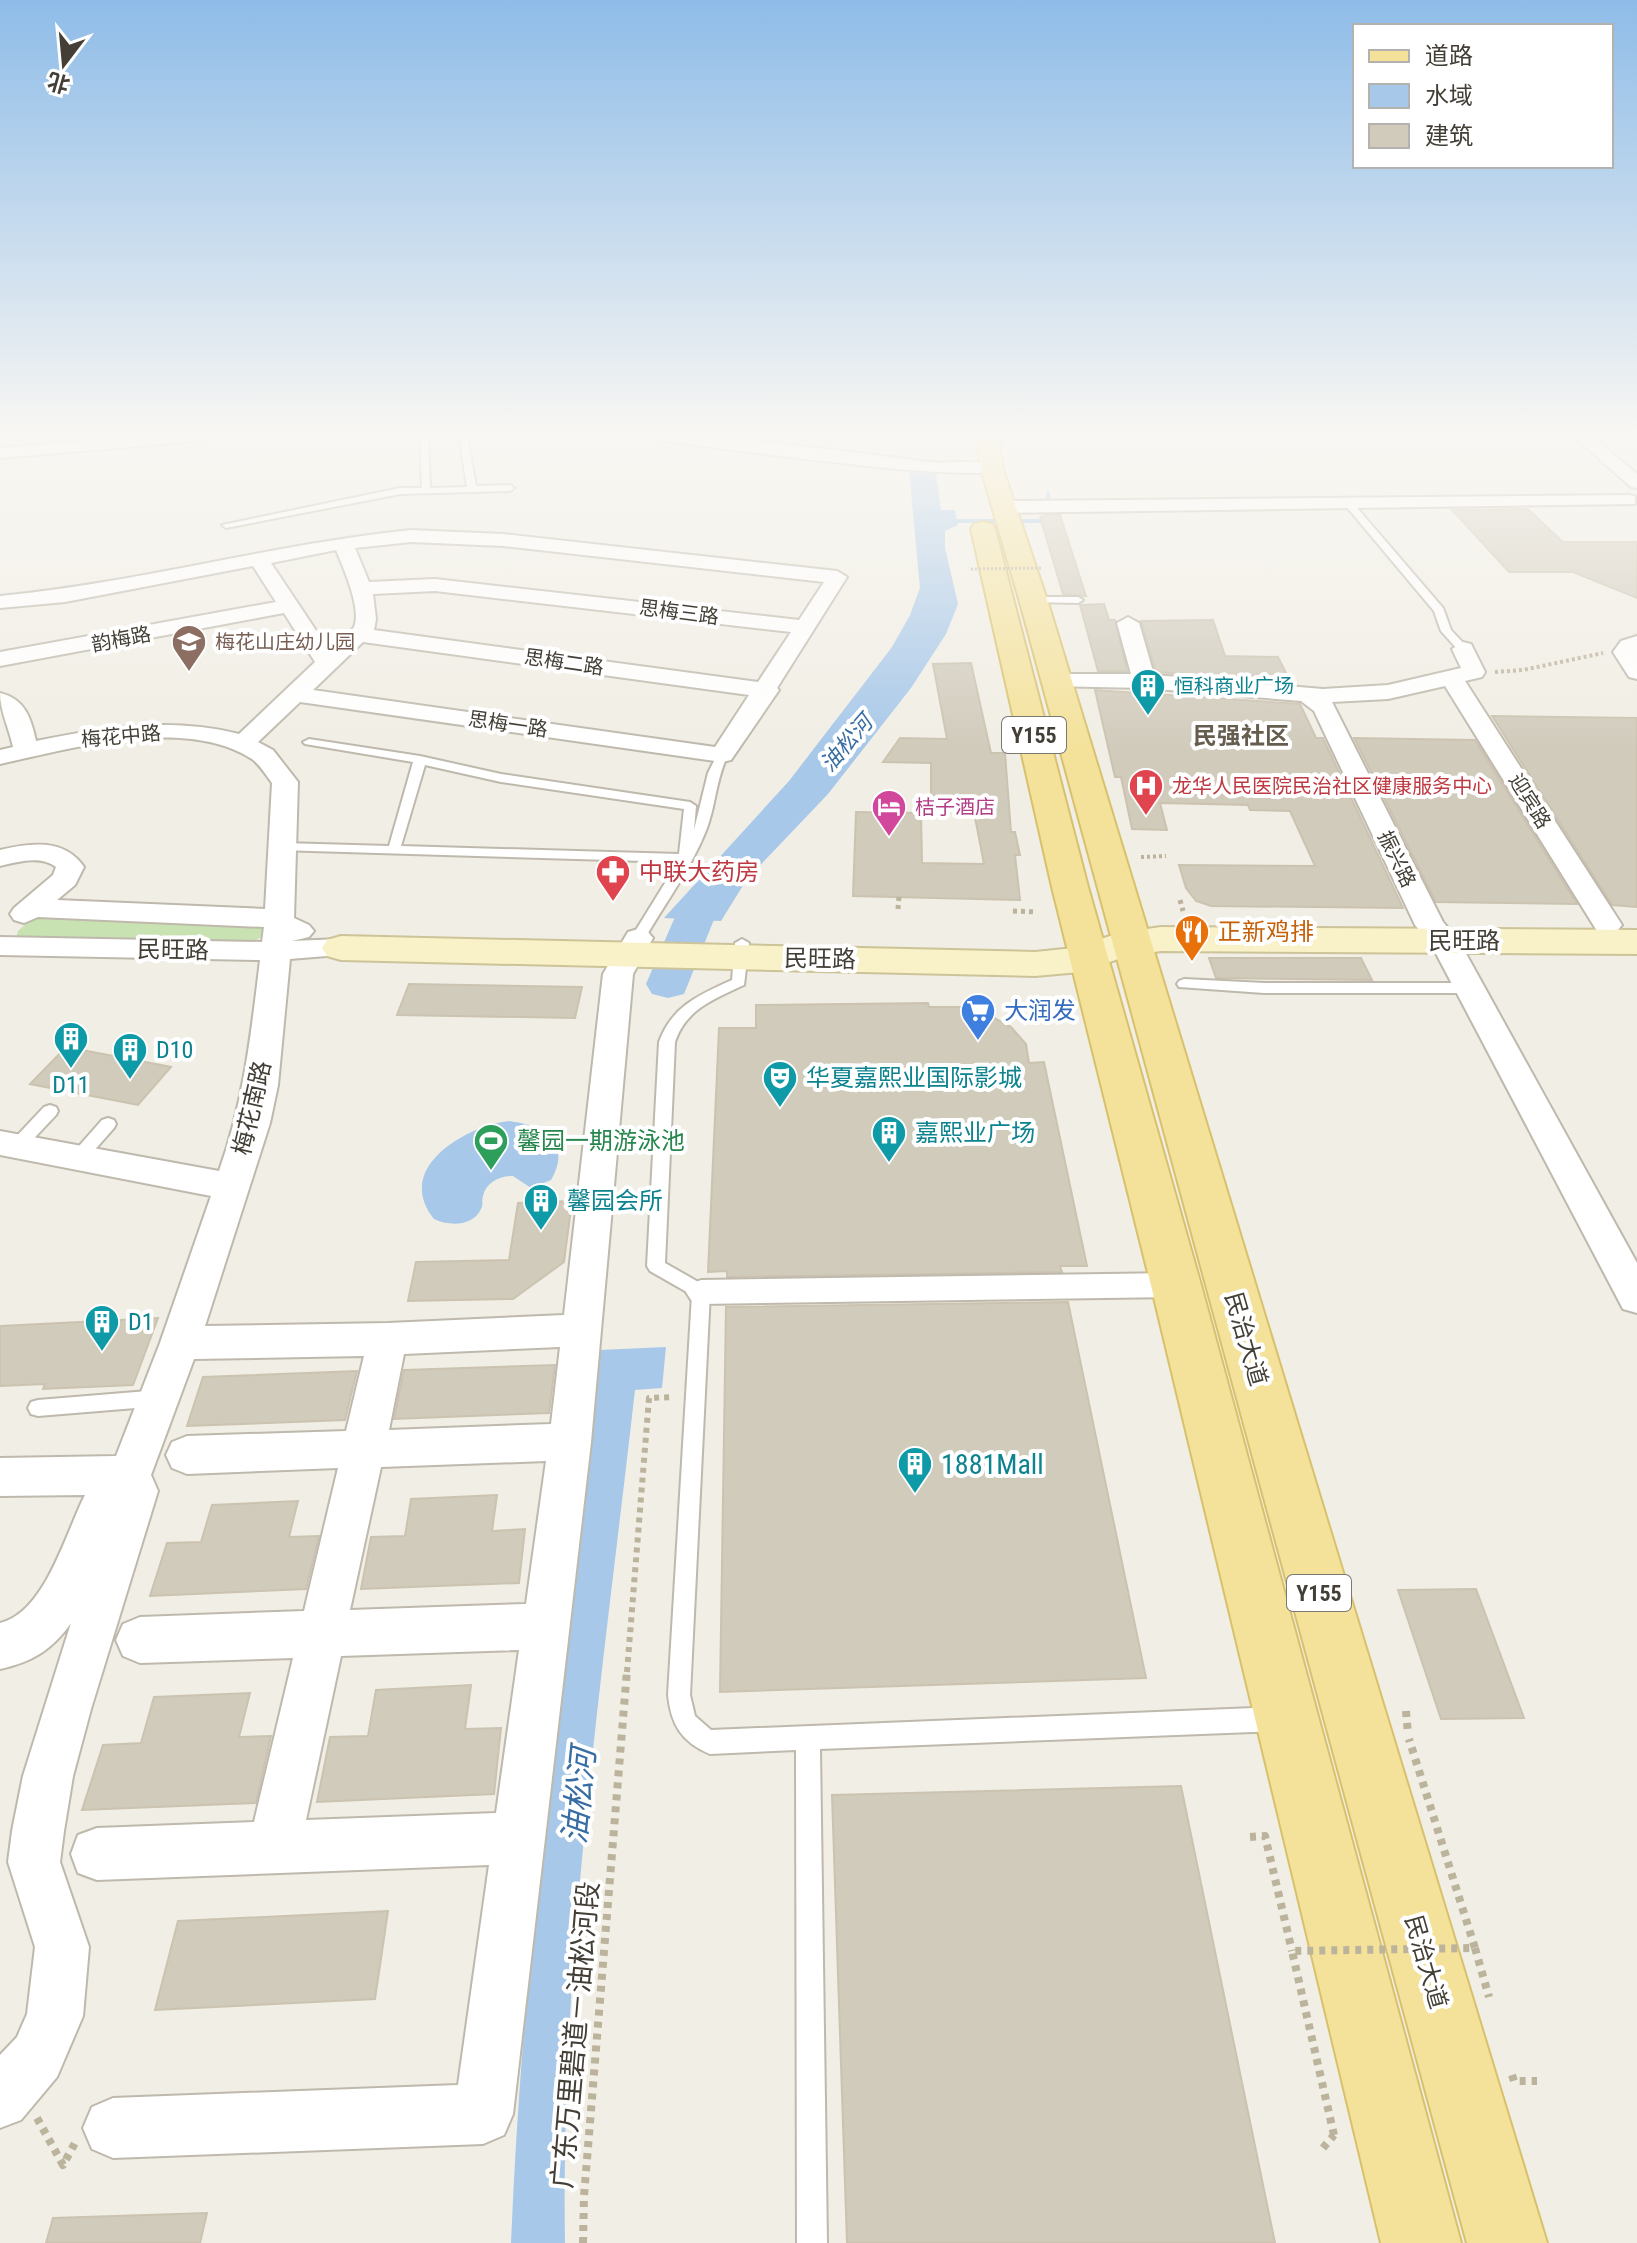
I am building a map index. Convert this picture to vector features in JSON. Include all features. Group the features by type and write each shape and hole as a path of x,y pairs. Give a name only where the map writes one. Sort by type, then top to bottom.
{"main road":[{"name":"民治大道","path":"999,540 1109,943 1507,2243"},
{"name":"民治大道","path":"1005,540 1033,600 1055,681 1176,1285 1421,2243"},
{"name":"民旺路","path":"344,940 640,946 1035,964 1109,943 1627,930"}],"street":[{"path":"0,602 65,596 343,543 375,540"},
{"path":"495,540 837,577 767,690 722,755"},
{"path":"243,743 360,635 366,620 360,589 343,543"},
{"path":"259,560 327,663"},
{"name":"思梅三路","path":"360,589 435,585 807,627"},
{"name":"韵梅路","path":"0,659 289,606"},
{"path":"1128,623 1144,681"},
{"name":"思梅二路","path":"360,635 767,690"},
{"path":"1631,648 1637,672"},
{"name":"迎宾路","path":"1463,649 1469,658 1463,675 1627,930"},
{"path":"1055,681 1144,681 1307,692 1388,692 1463,675"},
{"name":"振兴路","path":"1307,692 1323,707 1337,730 1396,859 1637,1298"},
{"name":"思梅一路","path":"295,694 722,755"},
{"path":"0,700 10,703 15,709 26,751"},
{"name":"梅花中路","path":"0,757 140,730 190,732 243,743"},
{"name":"梅花南路","path":"130,1475 180,1343 253,1123 261,1085 278,936 285,782 269,760 243,743"},
{"path":"0,858 44,853 67,861 70,867 65,879 0,936"},
{"name":"民旺路","path":"31,908 255,916 278,936"},
{"name":"民旺路","path":"0,946 278,936 344,940"},
{"path":"113,2128 483,2114 570,1442 579,1330 618,974 640,946"},
{"path":"9,1145 232,1187"},
{"path":"701,1292 1176,1285"},
{"path":"180,1343 388,1339 579,1330"},
{"path":"274,1848 388,1339"},
{"path":"187,1455 570,1442"},
{"path":"0,1477 130,1475"},
{"path":"0,1646 23,1642 48,1618 108,1492 130,1475"},
{"path":"17,2106 55,2016 62,1947 41,1892 34,1862 48,1776 136,1491 130,1475"},
{"path":"140,1640 547,1626"},
{"path":"97,1854 520,1838"}],"lane":[{"path":"1379,540 1439,610 1446,631 1463,649"},
{"path":"1033,600 1078,600"},
{"path":"309,742 420,760 501,778 690,806 685,858"},
{"path":"640,946 709,806 712,771 722,755"},
{"path":"394,850 420,760"},
{"path":"283,847 685,858"},
{"path":"732,950 739,982 688,1007 676,1017 667,1042 656,1266 701,1292 679,1695 682,1721 694,1735 710,1742 1287,1718"},
{"path":"1184,984 1264,988 1469,988"},
{"path":"9,1145 50,1111"},
{"path":"78,1158 108,1124"},
{"path":"38,1408 160,1398"},
{"path":"808,1739 812,2243"}],"path":[{"path":"971,569 1041,568"},
{"path":"1463,675 1523,670 1631,648"},
{"path":"1141,857 1166,856"},
{"path":"898,909 899,897"},
{"path":"1180,900 1183,911"},
{"path":"1013,911 1037,912"},
{"name":"广东万里碧道－油松河段","path":"583,2243 649,1398 695,1396"},
{"path":"1292,1951 1475,1948 1409,1739 1406,1711"},
{"path":"1250,1837 1265,1836 1292,1951 1334,2135 1323,2148"},
{"path":"1514,2081 1537,2081"},
{"path":"17,2106 63,2165"}],"green space":[{"path":"35,916 261,924 265,934 251,944 16,938 18,931"}],"water":[{"path":"915,540 945,540 958,604 946,634 911,688 828,794 747,879 721,921 664,918 789,781 892,647 910,615 920,588"},
{"name":"馨园一期游泳池","path":"509,1121 543,1131 551,1138 558,1155 551,1180 531,1188 513,1176 503,1177 487,1187 481,1209 472,1219 453,1224 434,1219 424,1200 422,1183 428,1167 440,1153 473,1131"},
{"path":"666,1347 662,1388 635,1390 597,1709 569,2029 565,2243 511,2243 535,1907 599,1350"}],"building":[{"path":"1047,540 1068,540 1086,596 1063,594"},
{"path":"1479,540 1637,542 1637,598 1573,572 1509,572"},
{"path":"1104,604 1109,620 1115,620 1127,671 1098,671 1080,605"},
{"path":"1213,620 1225,656 1278,657 1291,683 1156,672 1141,621"},
{"path":"971,663 991,753 1005,753 1011,832 1015,832 1020,855 1015,855 1020,900 853,896 856,812 921,813 922,863 984,864 971,797 931,796 931,763 883,762 900,738 947,739 933,664"},
{"path":"1095,690 1300,704 1316,738 1323,738 1403,908 1211,906 1196,901 1186,888 1179,865 1315,866 1290,811 1250,810 1248,805 1160,803 1167,830 1132,829 1121,777 1115,777"},
{"path":"1492,716 1637,718 1637,907 1612,905"},
{"path":"1354,738 1475,740 1577,904 1436,902"},
{"path":"1209,958 1361,958 1372,980 1216,978"},
{"path":"409,984 582,987 575,1018 397,1015"},
{"name":"嘉熙业广场","path":"928,1003 929,1007 961,1007 987,1014 1011,1027 1026,1044 1029,1063 1044,1062 1087,1266 1060,1266 1062,1272 727,1277 727,1271 708,1272 719,1028 756,1028 756,1005"},
{"path":"66,1047 171,1067 138,1105 30,1084"},
{"name":"馨园会所","path":"572,1201 564,1262 513,1299 408,1301 416,1262 509,1260 518,1203"},
{"name":"1881Mall","path":"1068,1302 1146,1678 720,1692 726,1307"},
{"name":"D1","path":"158,1318 133,1385 43,1389 45,1384 0,1386 0,1326"},
{"path":"555,1365 549,1413 394,1419 404,1370"},
{"path":"357,1371 345,1420 187,1426 203,1377"},
{"path":"497,1495 492,1531 525,1529 519,1583 361,1589 371,1537 405,1536 411,1499"},
{"path":"298,1501 289,1537 319,1536 306,1589 150,1596 167,1543 201,1542 212,1505"},
{"path":"1476,1589 1524,1718 1441,1719 1398,1590"},
{"path":"471,1685 465,1729 501,1728 494,1794 317,1802 330,1737 368,1736 376,1690"},
{"path":"250,1693 239,1737 271,1736 256,1803 82,1810 103,1745 141,1743 154,1697"},
{"path":"1181,1786 1275,2243 847,2243 832,1795"},
{"path":"388,1911 375,1999 155,2010 178,1921"},
{"path":"207,2213 200,2243 46,2243 53,2218"}],"waterway":[{"name":"油松河","path":"668,984 693,919 737,867"}],"place":[{"name":"梅花山庄幼儿园","path":"189,673"},
{"name":"恒科商业广场","path":"1148,717"},
{"name":"龙华人民医院民治社区健康服务中心","path":"1146,817"},
{"name":"桔子酒店","path":"889,838"},
{"name":"中联大药房","path":"613,903"},
{"name":"正新鸡排","path":"1192,963"},
{"name":"大润发","path":"978,1042"},
{"name":"D11","path":"71,1070"},
{"name":"D10","path":"130,1081"},
{"name":"华夏嘉熙业国际影城","path":"780,1109"},
{"name":"嘉熙业广场","path":"889,1164"},
{"name":"馨园一期游泳池","path":"491,1172"},
{"name":"馨园会所","path":"541,1232"},
{"name":"D1","path":"102,1353"},
{"name":"1881Mall","path":"915,1495"}],"district":[{"name":"民强社区","path":"1241,736"}]}
